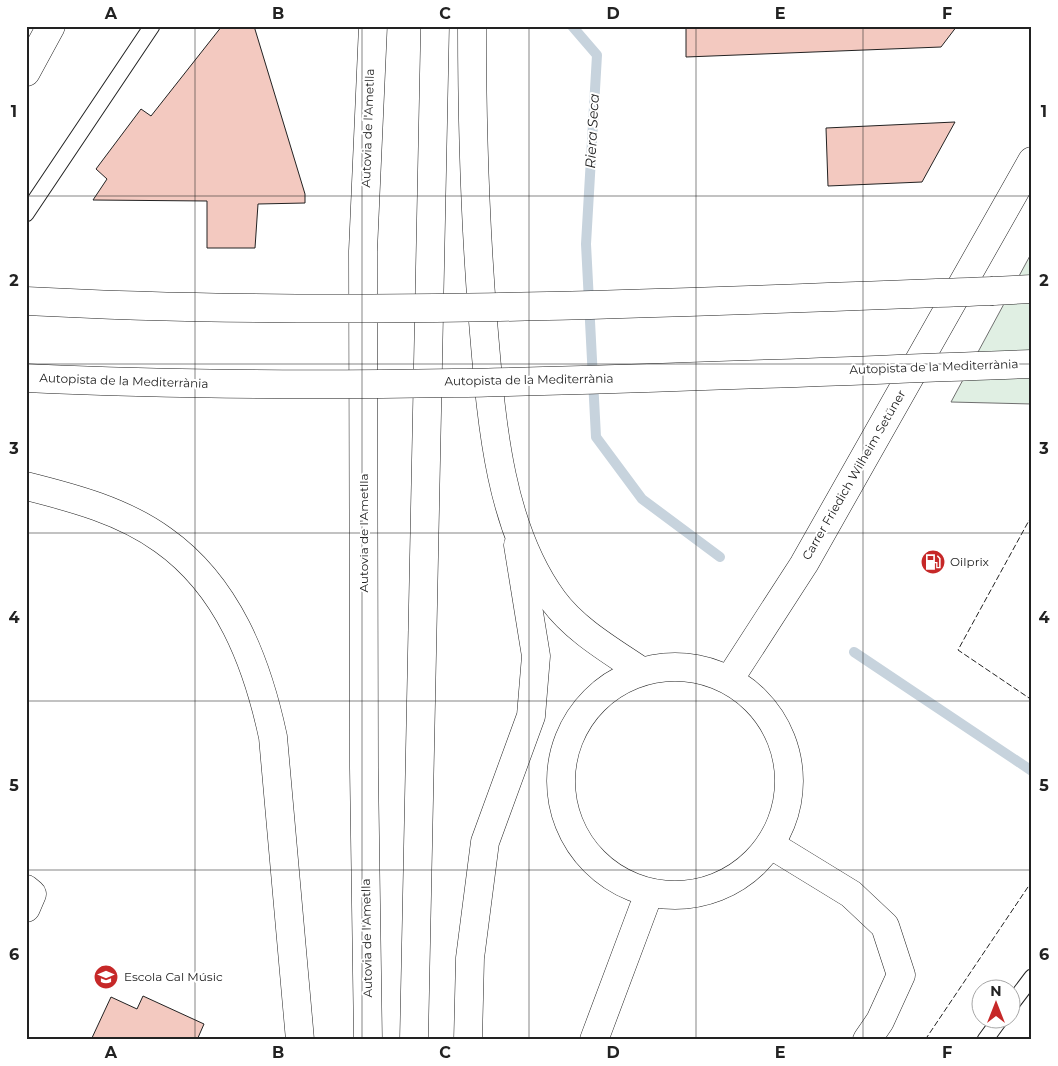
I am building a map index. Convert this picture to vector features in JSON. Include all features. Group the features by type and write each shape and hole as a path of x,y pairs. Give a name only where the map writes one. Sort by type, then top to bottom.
{"main road":[{"path":"26,72 51,26"},
{"name":"Autovia de l'Ametlla","path":"368,1040 364,768 363,251 373,26"},
{"path":"414,1040 435,26"},
{"path":"468,1040 470,958 485,842 531,716 536,656 514,522 499,458 488,378 477,244 472,26"},
{"name":"Carrer Friedich Wilheim Setüner","path":"729,680 815,544 1032,161"},
{"path":"26,301 100,305 388,309 688,302 1032,290"},
{"name":"Autopista de la Mediterrània","path":"26,378 143,384 317,386 705,376 1032,364"},
{"path":"26,486 79,499 127,519 163,540 209,585 226,607 243,640 263,693 273,737 300,1040"},
{"path":"514,522 533,568 570,620 641,671"},
{"path":"671,666 701,669 729,680 759,703 780,734 790,772 787,810 771,845 738,877 695,894 649,893 618,882 591,861 572,834 561,802 560,769 568,736 586,708 610,686 641,671 671,666"},
{"path":"771,845 851,894 885,926 900,975 880,1021 867,1040"},
{"path":"594,1040 649,893"}],"lane":[{"path":"26,214 152,26"},
{"path":"1020,993 1032,978"},
{"path":"985,1040 994,1028"}],"green space":[{"path":"1032,252 1032,404 951,402"}],"building":[{"path":"222,26 254,26 305,194 305,203 258,204 255,248 207,248 207,201 93,200 107,179 96,169 141,109 151,116"},
{"path":"686,26 957,26 941,47 686,57"},
{"path":"955,122 922,182 828,186 826,128"},
{"path":"143,996 204,1024 197,1040 91,1040 111,997 137,1009"}],"waterway":[{"name":"Riera Seca","path":"572,26 597,55 586,244 596,437 642,499 720,557"},
{"path":"854,652 1032,771"}],"fence":[{"path":"1032,515 958,650 1032,700"},
{"path":"925,1040 1032,881"}],"place":[{"name":"Oilprix","path":"933,562"},
{"name":"Escola Cal Músic","path":"106,977"}]}
